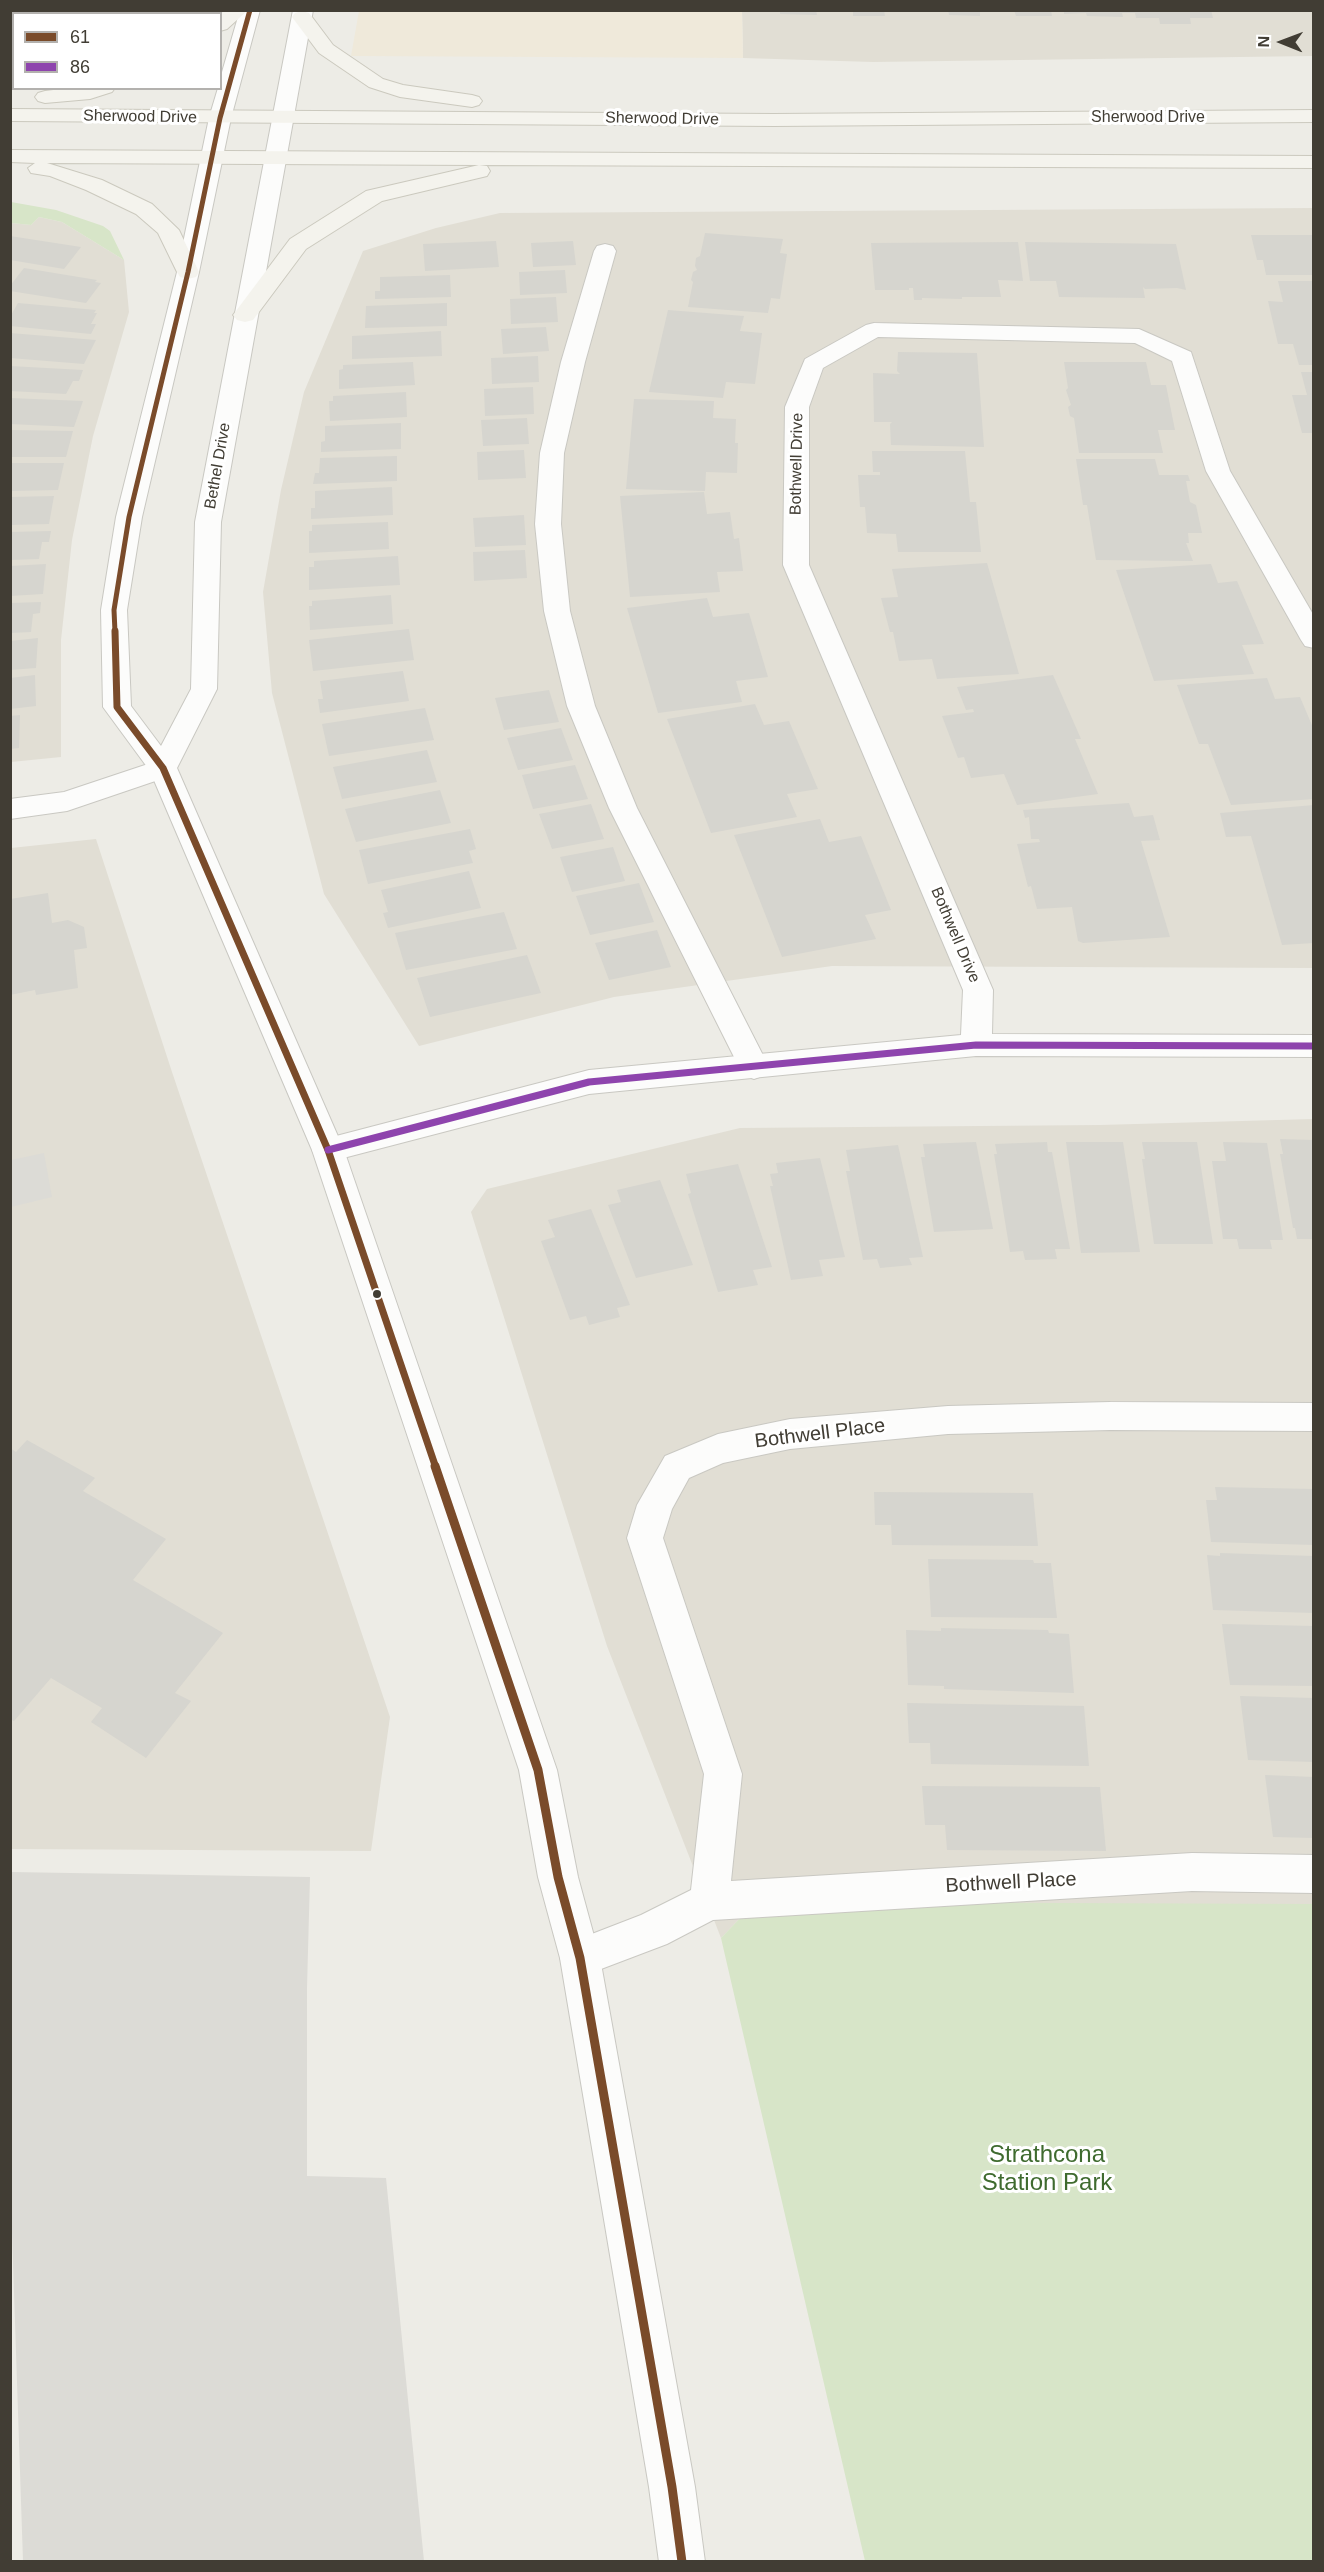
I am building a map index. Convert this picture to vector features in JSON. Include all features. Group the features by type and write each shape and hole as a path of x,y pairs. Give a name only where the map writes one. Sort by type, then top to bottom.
{"main road":[{"path":"222,23 238,10"},
{"path":"303,14 326,49 376,83 400,91 586,118"},
{"path":"10,103 99,90"},
{"name":"Sherwood Drive","path":"10,115 786,120 1314,116"},
{"path":"10,156 212,159 1314,162"},
{"path":"246,315 298,244 374,196 532,159"},
{"path":"10,164 54,170 144,208 168,230 188,272"}],"street":[{"path":"250,10 220,118 188,272 129,517 114,610 117,707 163,768 328,1150 538,1770 558,1877 580,1958 672,2487 682,2562"},
{"name":"Bethel Drive","path":"163,768 204,689 208,522 303,14"},
{"path":"605,251 573,362 552,453 548,524 557,611 581,706 623,808 754,1066"},
{"name":"Bothwell Drive","path":"976,1046 978,990 796,565 797,406 813,364 874,330 1139,336 1183,357 1218,471 1314,640"},
{"path":"10,809 67,801 163,768"},
{"path":"328,1150 589,1082 976,1046 1314,1046"},
{"name":"Bothwell Place","path":"709,1901 723,1774 645,1538 655,1505 677,1467 718,1449 790,1434 948,1420 1110,1416 1314,1418"},
{"name":"Bothwell Place","path":"580,1958 653,1930 709,1901 1192,1872 1314,1874"}],"shaded area":[{"path":"11,11 185,11 12,12 11,50"},
{"path":"359,11 742,11 743,58 351,56"},
{"path":"742,11 1313,11 1313,56 873,62 743,58"},
{"path":"1313,208 1313,968 832,966 614,997 419,1046 324,894 272,693 263,592 281,490 304,392 363,251 436,228 500,213"},
{"path":"39,217 62,222 124,260 129,312 93,436 72,540 61,640 61,757 11,762 11,223 31,225"},
{"path":"96,839 172,1072 390,1717 371,1851 11,1849 11,848"},
{"path":"1313,1119 1313,1905 744,1914 721,1938 607,1646 471,1212 487,1189 740,1128 1100,1125"},
{"path":"44,1153 52,1197 11,1207 11,1160"},
{"path":"11,1872 310,1877 307,1988 307,2176 386,2178 424,2561 23,2561 11,2203"}],"green space":[{"path":"11,202 56,210 103,226 110,231 124,260 62,222 39,217 31,225 11,223"},
{"name":"Strathcona Station Park","path":"809,1902 1313,1904 1313,2561 865,2561 721,1938 744,1914"}],"building":[{"path":"19,10 104,10 104,12 18,12"},
{"path":"780,10 816,10 817,15 780,14"},
{"path":"853,10 884,10 885,16 853,16"},
{"path":"948,10 980,10 980,16 949,15"},
{"path":"1014,10 1051,10 1052,16 1016,16"},
{"path":"1064,10 1211,10 1213,18 1190,18 1191,24 1160,24 1159,18 1136,18 1135,13 1122,13 1123,17 1087,16 1086,13 1064,14"},
{"path":"705,233 783,239 780,253 787,254 780,299 771,298 768,313 688,307 693,282 691,280 693,272 697,270 696,258 700,256"},
{"path":"1251,235 1314,235 1314,275 1266,275 1263,260 1257,260"},
{"path":"10,236 81,247 64,269 10,260"},
{"path":"496,241 499,267 425,271 423,244"},
{"path":"573,241 576,265 533,267 531,243"},
{"path":"1018,242 1023,281 998,280 1001,297 914,300 913,288 875,290 871,243"},
{"path":"1025,242 1176,244 1186,290 1145,289 1143,287 1145,298 1059,297 1056,281 1030,281"},
{"path":"24,268 97,280 95,282 101,283 86,303 10,291 10,286"},
{"path":"565,270 567,293 520,295 519,272"},
{"path":"450,275 451,297 375,299 375,291 380,291 380,277"},
{"path":"1278,281 1314,281 1314,365 1299,365 1293,344 1278,344 1268,301 1283,302"},
{"path":"556,297 558,322 511,324 510,299"},
{"path":"18,303 96,310 94,313 97,313 91,324 96,324 91,334 10,326 10,317"},
{"path":"447,303 447,326 365,328 366,306"},
{"path":"668,310 744,316 740,331 762,333 755,384 726,382 723,398 649,392"},
{"path":"546,327 549,351 503,354 501,329"},
{"path":"441,331 442,356 352,359 352,336"},
{"path":"10,333 96,340 84,364 10,358"},
{"path":"898,352 977,353 984,447 891,445 890,424 892,422 874,422 873,373 900,374 897,371"},
{"path":"538,356 539,382 492,384 491,358"},
{"path":"413,362 415,385 339,389 339,370 343,369 343,365"},
{"path":"1064,362 1146,362 1151,385 1166,385 1175,430 1158,430 1163,453 1079,453 1074,418 1070,416 1068,407 1071,405 1066,390 1068,388"},
{"path":"10,366 83,370 79,381 73,381 66,394 10,391"},
{"path":"1301,372 1314,372 1314,433 1302,433 1292,395 1307,395"},
{"path":"533,387 534,414 485,416 484,389"},
{"path":"406,392 407,417 330,421 329,401 333,401 333,396"},
{"path":"10,398 83,401 74,427 10,424"},
{"path":"634,399 714,401 713,418 736,419 737,473 706,472 705,491 626,489"},
{"path":"527,418 529,444 483,446 481,420"},
{"path":"401,423 401,449 321,452 321,442 325,441 325,426"},
{"path":"10,430 73,431 66,457 10,457"},
{"path":"524,450 526,478 478,480 477,452"},
{"path":"872,451 965,451 970,502 976,502 981,552 898,552 896,534 867,533 865,507 860,507 858,475 880,475 880,472 873,472"},
{"path":"397,456 397,481 313,484 315,473 319,473 320,458"},
{"path":"1076,459 1155,459 1159,475 1188,475 1190,481 1186,481 1190,502 1196,505 1202,533 1188,533 1189,543 1186,543 1193,561 1096,560 1087,505 1083,505"},
{"path":"10,463 64,463 58,490 10,491"},
{"path":"392,487 393,515 311,519 311,508 315,508 315,491"},
{"path":"704,492 707,514 730,512 734,539 739,538 743,571 717,572 720,592 630,597 620,496"},
{"path":"54,496 49,524 10,525 10,497"},
{"path":"524,515 526,545 475,547 473,518"},
{"path":"388,522 389,549 309,553 309,531 312,531 312,525"},
{"path":"51,531 49,542 42,542 39,559 10,560 10,532"},
{"path":"525,550 527,578 474,581 473,552"},
{"path":"398,556 400,585 309,590 309,567 314,567 314,561"},
{"path":"987,563 1019,674 937,679 932,659 899,661 893,632 890,632 881,598 898,597 892,569"},
{"path":"46,564 43,594 10,596 10,566"},
{"path":"1211,564 1218,583 1237,581 1264,644 1242,645 1254,674 1154,681 1116,570"},
{"path":"391,595 393,624 310,630 309,606 312,606 312,601"},
{"path":"707,598 713,617 749,613 768,677 736,681 742,702 658,713 627,608"},
{"path":"41,602 40,613 33,614 31,632 10,633 10,603"},
{"path":"409,629 414,660 313,671 309,640"},
{"path":"38,638 36,668 10,670 10,641"},
{"path":"403,671 409,701 320,713 318,699 323,699 320,681"},
{"path":"35,675 36,706 10,709 10,678"},
{"path":"1053,675 1081,739 1075,739 1098,794 1017,805 1004,774 971,778 964,757 958,758 942,716 974,712 973,709 966,710 957,687"},
{"path":"1267,678 1275,699 1300,697 1314,730 1314,799 1231,805 1208,744 1199,744 1177,685"},
{"path":"549,690 559,722 504,730 495,698"},
{"path":"755,704 764,725 789,721 818,789 787,794 797,817 711,833 667,719"},
{"path":"425,708 434,740 329,756 322,724"},
{"path":"20,715 19,748 10,749 10,716"},
{"path":"561,728 573,760 518,770 507,738"},
{"path":"427,750 437,782 342,799 333,767"},
{"path":"575,765 588,799 533,809 522,775"},
{"path":"440,790 451,823 356,842 345,809"},
{"path":"1129,803 1134,817 1153,815 1160,840 1141,841 1170,937 1083,943 1078,941 1072,907 1037,909 1031,886 1028,887 1017,844 1040,842 1039,839 1031,839 1029,817 1025,818 1023,810"},
{"path":"591,804 604,839 552,849 539,814"},
{"path":"1314,805 1314,943 1282,945 1251,836 1226,837 1220,813"},
{"path":"820,819 829,842 861,836 891,910 865,915 876,939 782,957 734,835"},
{"path":"470,829 476,849 469,851 473,863 368,884 359,850"},
{"path":"613,847 625,881 572,892 560,857"},
{"path":"469,871 481,908 388,928 383,913 388,912 381,890"},
{"path":"639,883 654,922 590,935 576,896"},
{"path":"48,893 52,923 68,920 84,927 87,948 74,950 78,988 36,995 35,990 10,995 10,899"},
{"path":"504,912 517,949 406,970 395,933"},
{"path":"657,930 671,967 609,980 595,943"},
{"path":"527,955 541,993 430,1017 417,978"},
{"path":"1280,1139 1314,1140 1314,1239 1297,1239 1295,1228 1293,1228 1280,1154 1283,1154"},
{"path":"976,1142 993,1229 934,1232 921,1157 925,1157 923,1144"},
{"path":"1047,1142 1048,1152 1052,1152 1070,1249 1055,1249 1057,1259 1025,1260 1023,1251 1010,1252 994,1154 997,1154 995,1144"},
{"path":"1066,1142 1123,1142 1140,1252 1081,1253"},
{"path":"1142,1142 1197,1142 1213,1244 1154,1244 1142,1159 1145,1159"},
{"path":"1223,1142 1267,1143 1283,1240 1270,1240 1272,1249 1239,1249 1237,1239 1223,1239 1212,1161 1226,1161"},
{"path":"898,1145 923,1257 909,1258 912,1265 880,1268 877,1259 863,1260 846,1171 850,1171 846,1150"},
{"path":"820,1158 845,1257 819,1260 823,1276 791,1280 770,1186 773,1186 770,1174 778,1173 776,1163"},
{"path":"738,1164 772,1267 753,1270 758,1285 718,1292 688,1194 691,1193 686,1174"},
{"path":"660,1180 693,1265 636,1278 608,1205 621,1202 617,1190"},
{"path":"591,1209 630,1305 617,1308 620,1317 589,1325 586,1316 570,1320 541,1241 555,1237 548,1220"},
{"path":"27,1440 95,1478 83,1491 166,1539 133,1580 223,1633 175,1693 191,1701 146,1758 91,1722 102,1708 51,1678 14,1721 10,1719 10,1448 16,1452"},
{"path":"1215,1487 1314,1489 1314,1545 1211,1542 1206,1500 1217,1500"},
{"path":"874,1492 1033,1493 1038,1546 892,1545 891,1525 875,1525"},
{"path":"1220,1553 1314,1556 1314,1613 1213,1610 1207,1555 1220,1556"},
{"path":"928,1559 1033,1560 1034,1563 1051,1563 1057,1618 931,1617"},
{"path":"1222,1624 1314,1626 1314,1686 1230,1685"},
{"path":"941,1628 1048,1630 1049,1633 1069,1634 1074,1693 944,1689 944,1686 908,1685 906,1630 941,1631"},
{"path":"1240,1696 1314,1698 1314,1762 1248,1760"},
{"path":"907,1703 1084,1706 1089,1766 931,1764 930,1743 909,1743"},
{"path":"1265,1775 1314,1777 1314,1838 1273,1837"},
{"path":"922,1786 1100,1787 1106,1851 947,1850 945,1825 925,1825"}],"transit line":[{"name":"61","path":"250,10 220,118 188,272 129,517 114,610 117,707 163,768 328,1150 538,1770 558,1877 580,1958 672,2487 682,2562"},
{"name":"86","path":"328,1150 589,1082 976,1045 1314,1046"}]}
